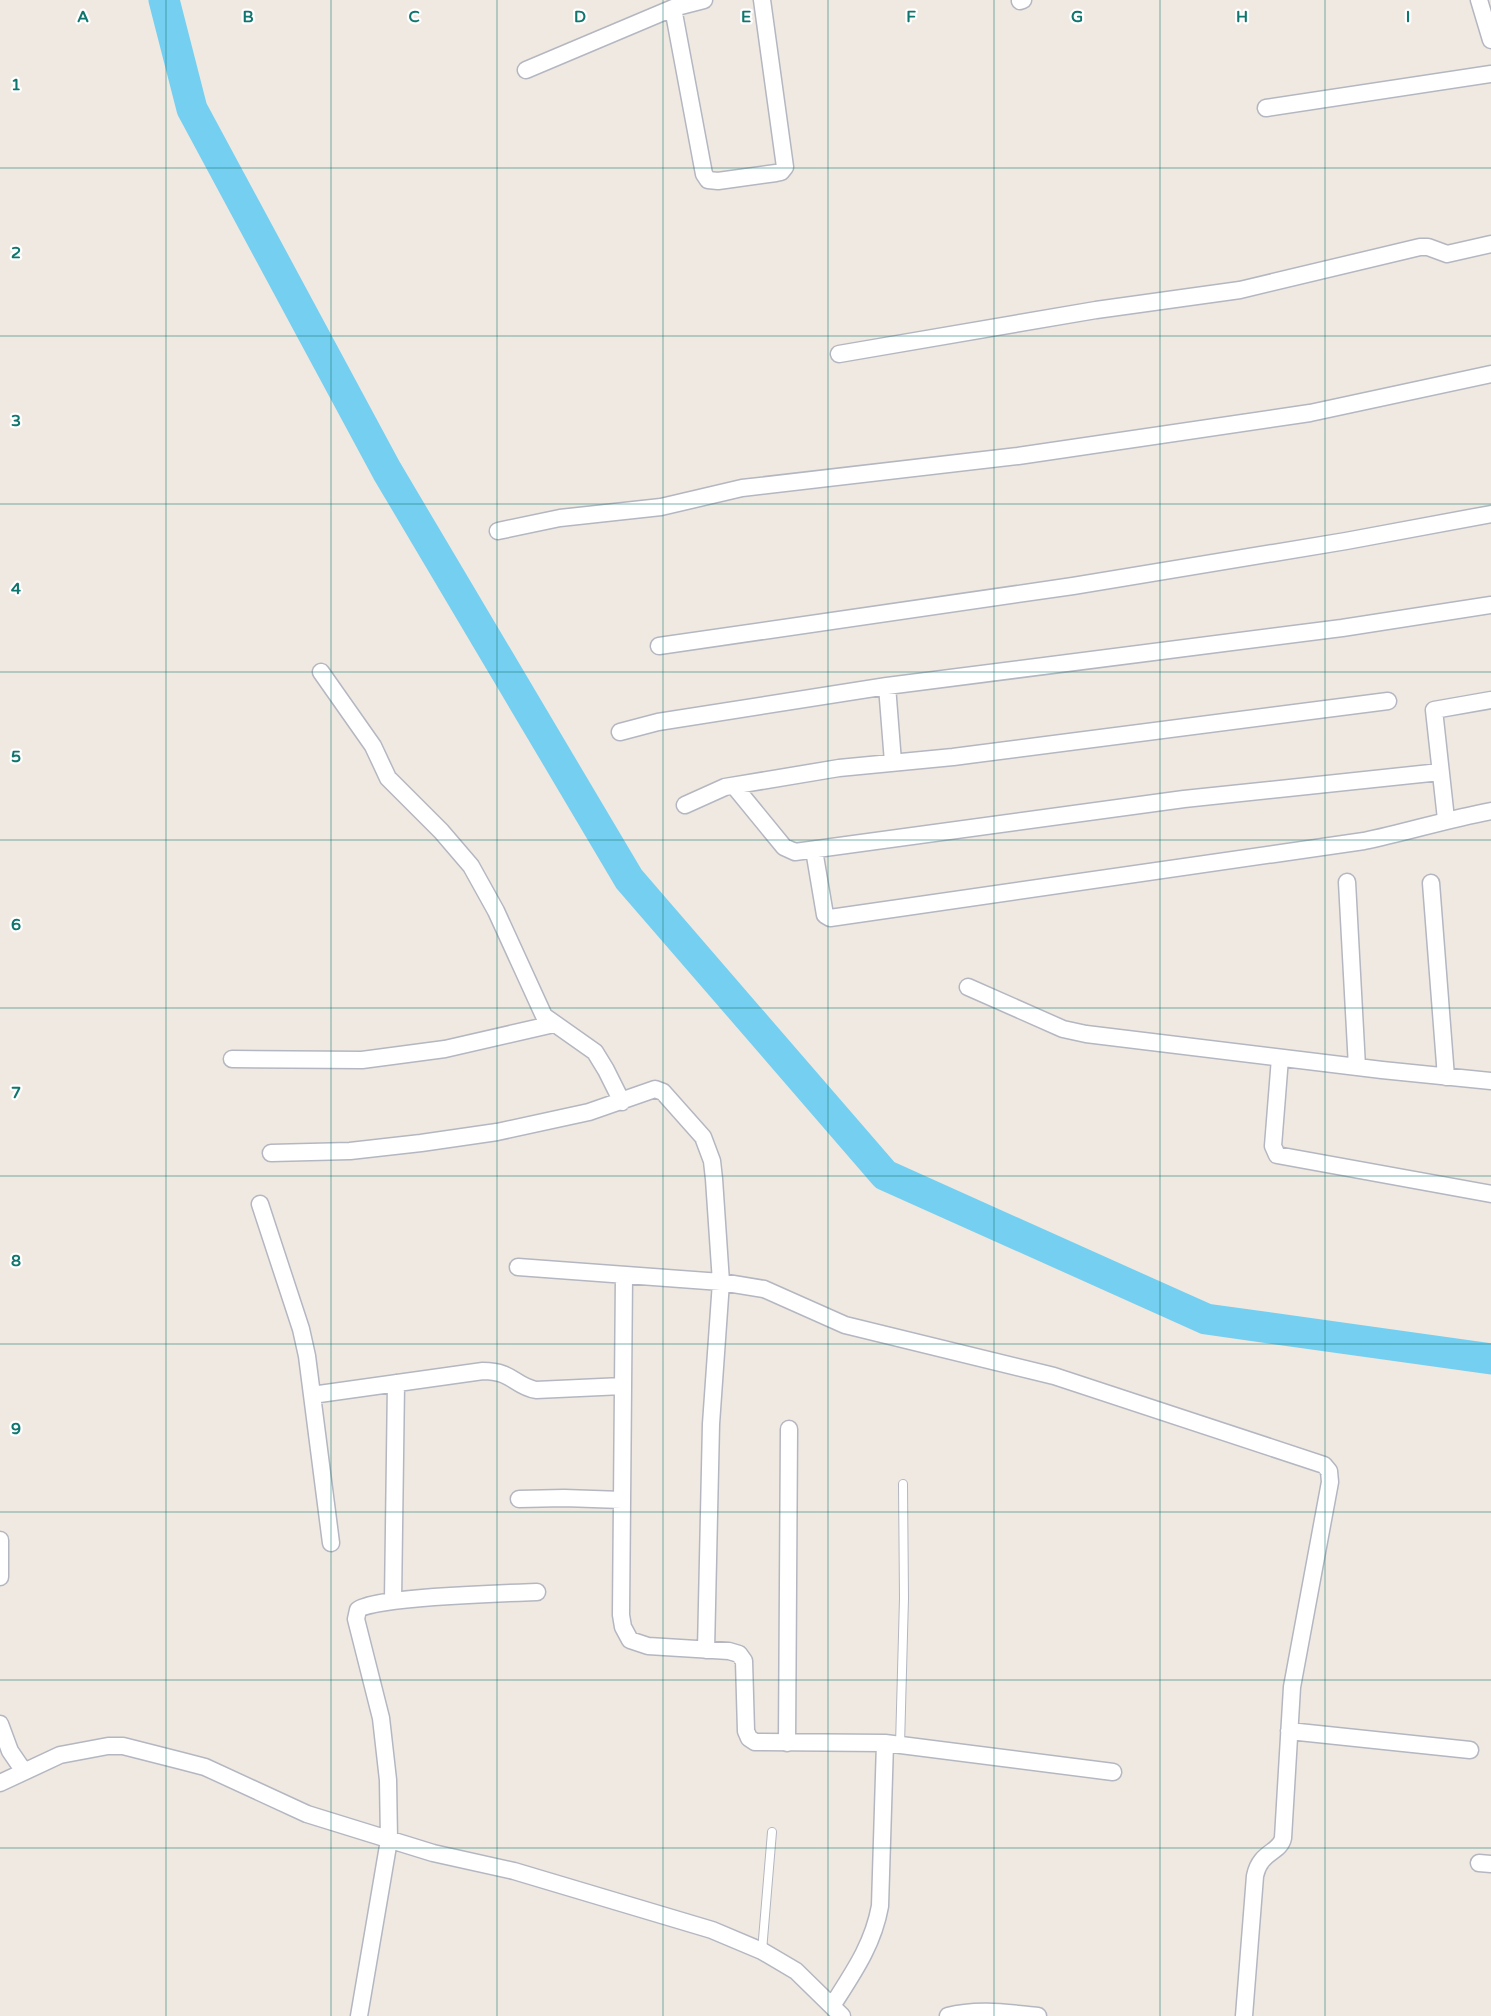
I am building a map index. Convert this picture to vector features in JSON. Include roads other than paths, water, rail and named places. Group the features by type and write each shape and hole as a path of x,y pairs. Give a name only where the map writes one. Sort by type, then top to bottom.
{"street":[{"path":"526,70 673,8 704,0"},
{"path":"673,8 704,174 708,180 718,181 781,172 785,167 762,0"},
{"path":"1479,0 1491,40"},
{"path":"1266,108 1491,74"},
{"path":"839,354 1096,310 1240,290 1424,246 1447,254 1491,244"},
{"path":"498,531 560,518 661,507 742,488 1018,456 1310,413 1491,374"},
{"path":"659,646 1073,586 1346,541 1491,514"},
{"path":"620,732 667,720 887,686 1342,628 1491,605"},
{"path":"321,672 373,746 388,778 441,831 471,866 496,912 541,1011 554,1024 595,1052 622,1102"},
{"path":"887,686 893,762"},
{"path":"1446,819 1434,710 1491,700"},
{"path":"685,805 718,789 839,768 952,757 1388,701"},
{"path":"734,786 787,850 795,852 1184,799 1440,772"},
{"path":"814,850 826,915 830,918 1364,841 1420,829 1446,819 1491,811"},
{"path":"1347,882 1357,1067"},
{"path":"1431,883 1446,1077"},
{"path":"968,986 1063,1028 1086,1034 1357,1067 1491,1081"},
{"path":"232,1059 362,1060 445,1049 554,1024"},
{"path":"1280,1058 1273,1146 1277,1155 1491,1194"},
{"path":"271,1153 350,1151 430,1142 562,1119 622,1102 651,1089 660,1090 703,1136 712,1161 721,1282 711,1424 706,1650"},
{"path":"260,1204 303,1336 331,1543"},
{"path":"518,1267 721,1282 764,1289 845,1325 1054,1376 1324,1465 1329,1472 1330,1482 1295,1668 1282,1842 1259,1861 1255,1876 1244,2016"},
{"path":"624,1275 621,1615 626,1634 637,1644 736,1652 742,1656 744,1661 746,1731 748,1738 761,1743 892,1744 1113,1772"},
{"path":"312,1395 496,1371 513,1378 528,1388 536,1390 623,1386"},
{"path":"393,1601 396,1383"},
{"path":"787,1743 789,1429"},
{"path":"518,1499 622,1500"},
{"path":"0,1540 0,1577"},
{"path":"359,2016 389,1840 388,1780 381,1718 356,1619 358,1610 365,1605 393,1601 537,1592"},
{"path":"0,1724 10,1751 23,1770"},
{"path":"1289,1731 1470,1750"},
{"path":"0,1783 23,1770 77,1750 122,1746 205,1768 294,1810 389,1840 592,1894 712,1930 762,1951 796,1971 837,2011 861,1963 876,1925 880,1906 892,1744"},
{"path":"948,2016 963,2012 985,2011 1038,2016"}],"lane":[{"path":"892,1744 904,1598 903,1484"},
{"path":"762,1951 772,1832"}],"waterway":[{"path":"164,0 192,109 387,471 629,879 885,1175 1206,1319 1491,1359"}]}
